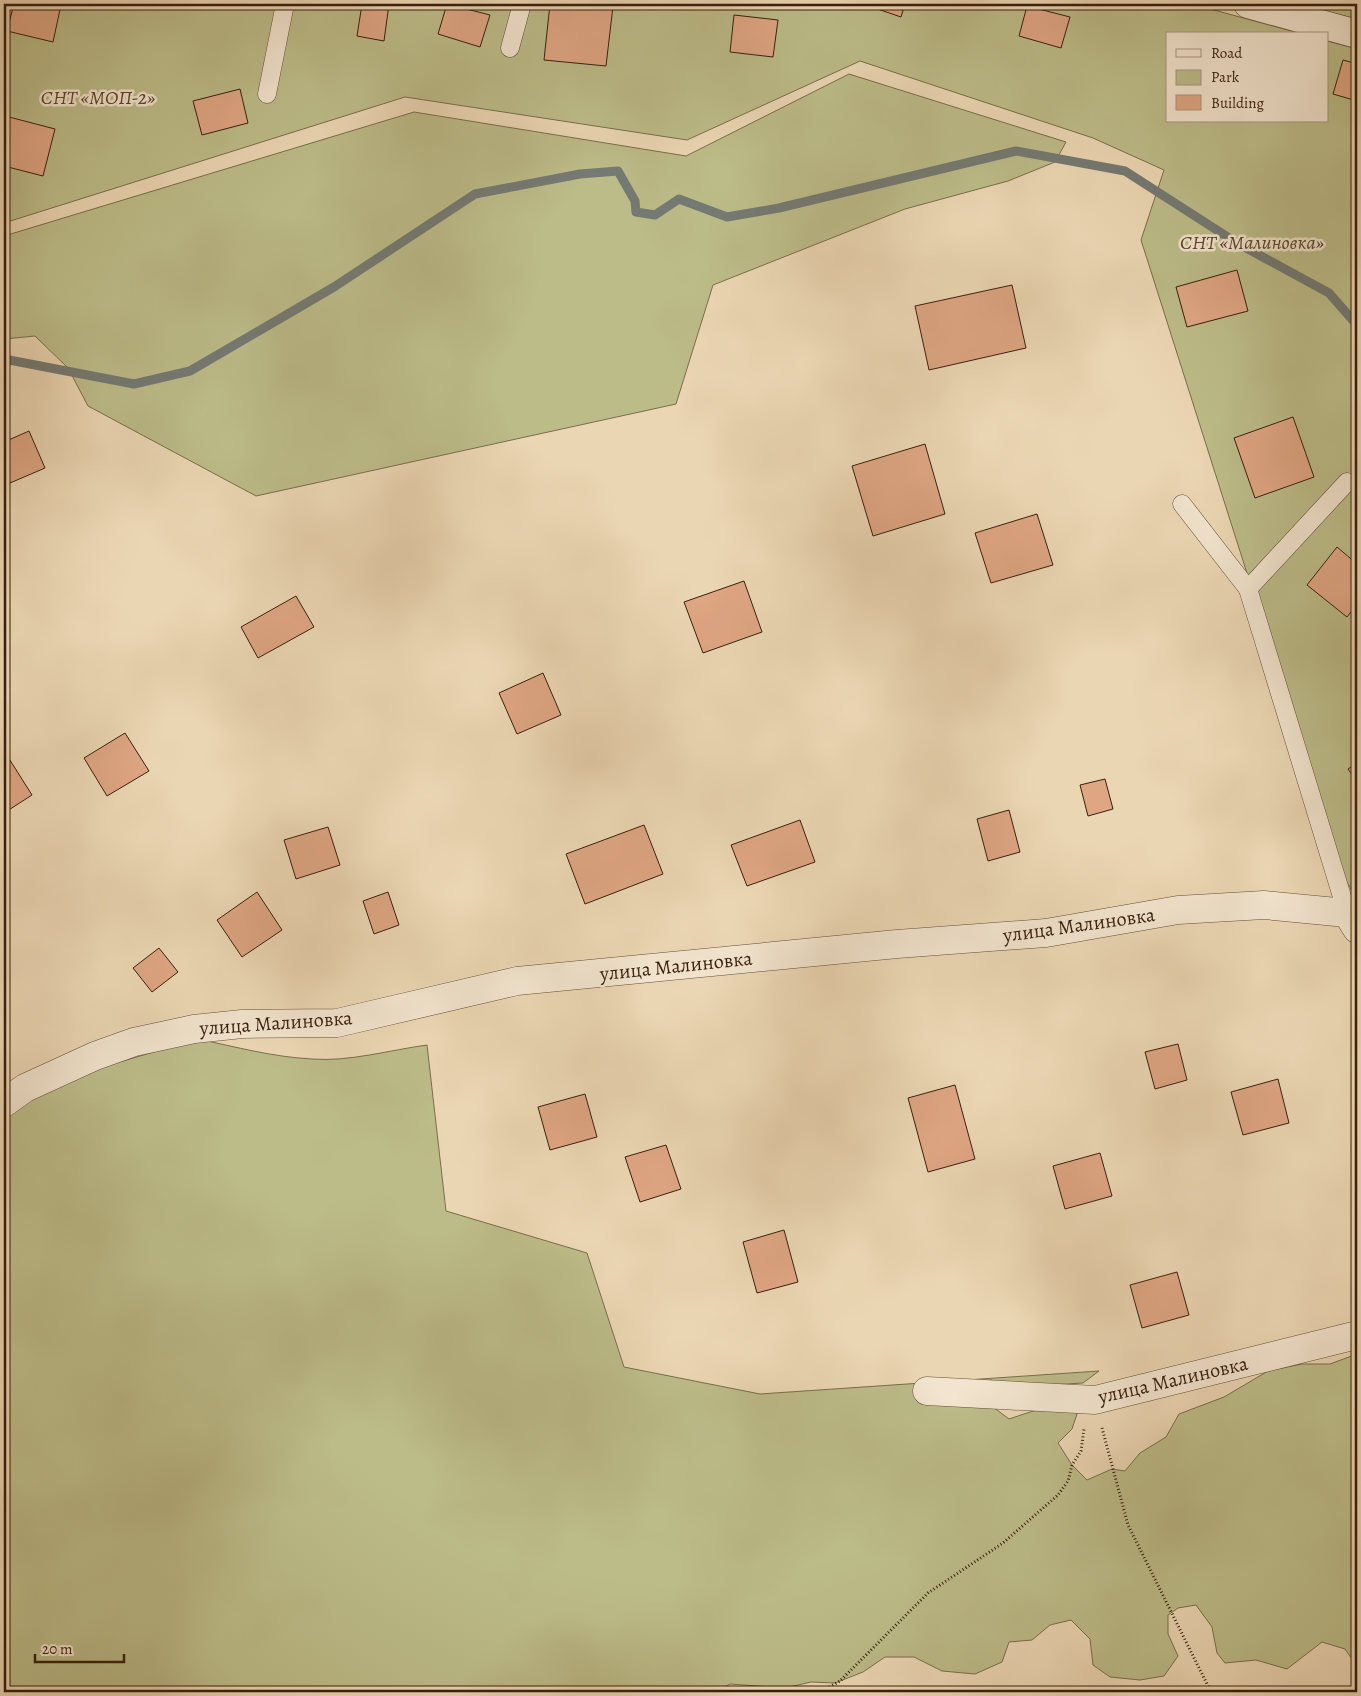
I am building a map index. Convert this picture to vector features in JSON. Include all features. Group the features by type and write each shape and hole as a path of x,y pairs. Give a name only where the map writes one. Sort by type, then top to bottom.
{"street":[{"path":"1248,4 1357,34"},
{"name":"улица Малиновка","path":"4,1103 25,1088 95,1056 134,1042 213,1027 337,1023 517,981 897,944 1046,933 1178,910 1264,905 1352,921"},
{"name":"улица Малиновка","path":"927,1391 1095,1400 1357,1335"}],"lane":[{"path":"267,94 284,4"},
{"path":"510,48 522,4"},
{"path":"1248,589 1347,482"},
{"path":"1182,504 1248,589 1352,921"}],"path":[{"path":"820,1692 840,1680 928,1593 1003,1543 1058,1496 1068,1482 1072,1465 1081,1452 1082,1433 1095,1400"},
{"path":"1095,1400 1128,1524 1211,1692"}],"green space":[{"name":"СНТ «Малиновка»","path":"4,4 1192,4 1295,32 1166,32 1166,122 1328,122 1328,41 1357,49 1357,900 1343,875 1141,240 1164,170 1093,138 860,61 687,140 405,97 4,223"},
{"path":"1299,4 1357,4 1357,19"},
{"path":"849,74 1066,142 1055,162 1008,181 905,209 713,285 676,404 256,496 88,406 68,368 35,336 4,339 4,236 414,112 686,156"},
{"path":"198,1039 269,1054 297,1058 326,1059 355,1057 427,1045 446,1211 587,1253 624,1367 760,1394 1099,1371 1083,1383 1016,1387 991,1380 964,1385 1009,1419 1065,1403 1078,1411 1072,1429 1058,1443 1072,1465 1087,1480 1112,1469 1125,1471 1140,1453 1166,1437 1179,1414 1224,1397 1268,1371 1302,1364 1330,1364 1357,1354 1357,1666 1345,1649 1322,1642 1287,1669 1256,1660 1225,1663 1217,1653 1212,1627 1196,1605 1178,1608 1168,1615 1168,1634 1178,1656 1164,1676 1140,1680 1110,1677 1093,1665 1090,1639 1071,1620 1050,1625 1032,1640 1009,1642 1002,1662 975,1674 942,1671 914,1657 885,1657 863,1672 835,1683 811,1682 785,1688 730,1684 716,1692 4,1692 4,1116 50,1089 106,1066"}],"building":[{"path":"14,4 61,5 53,42 7,31"},
{"path":"362,4 389,4 384,41 357,36"},
{"path":"447,4 490,15 480,47 438,34"},
{"path":"550,4 613,6 606,66 544,60"},
{"path":"863,4 905,4 901,17"},
{"path":"1027,6 1070,17 1061,48 1019,36"},
{"path":"734,15 778,20 773,57 730,52"},
{"path":"1343,60 1357,64 1357,101 1333,94"},
{"path":"240,89 248,123 202,135 193,101"},
{"path":"9,117 55,129 43,176 4,166 4,136"},
{"path":"1237,270 1248,311 1187,327 1176,287"},
{"path":"1012,285 1026,348 929,370 915,306"},
{"path":"1293,417 1314,477 1255,498 1234,438"},
{"path":"29,431 45,468 10,483 4,468 4,442"},
{"path":"925,444 945,514 873,536 852,466"},
{"path":"1037,514 1053,565 991,583 975,533"},
{"path":"1337,547 1357,564 1357,604 1347,617 1307,585"},
{"path":"744,581 762,632 703,653 684,602"},
{"path":"296,596 314,627 258,658 241,627"},
{"path":"543,673 561,715 517,734 499,693"},
{"path":"125,733 149,771 107,796 84,758"},
{"path":"8,757 32,795 4,813 4,760"},
{"path":"1357,763 1357,782 1348,769"},
{"path":"1105,779 1113,809 1088,816 1080,785"},
{"path":"1009,810 1020,852 988,861 977,819"},
{"path":"800,820 815,862 747,886 731,845"},
{"path":"644,825 663,874 585,904 566,854"},
{"path":"328,827 340,865 296,879 284,840"},
{"path":"257,892 282,930 242,957 217,920"},
{"path":"388,892 399,925 374,934 363,901"},
{"path":"159,948 178,972 152,992 133,968"},
{"path":"1178,1044 1187,1080 1155,1089 1145,1052"},
{"path":"1278,1079 1289,1123 1243,1135 1231,1092"},
{"path":"955,1085 975,1159 928,1172 908,1098"},
{"path":"585,1094 597,1137 550,1150 538,1107"},
{"path":"666,1145 681,1189 640,1202 625,1157"},
{"path":"1100,1153 1112,1196 1065,1209 1053,1166"},
{"path":"784,1230 798,1282 757,1293 743,1242"},
{"path":"1177,1272 1189,1315 1142,1328 1130,1285"}],"waterway":[{"path":"4,359 134,384 190,371 334,287 475,194 580,174 618,171 635,201 636,212 655,215 679,199 727,217 779,208 1016,151 1125,171 1237,243 1329,293 1357,325"}],"park label":[{"name":"СНТ «МОП-2»","path":"98,97"}]}
